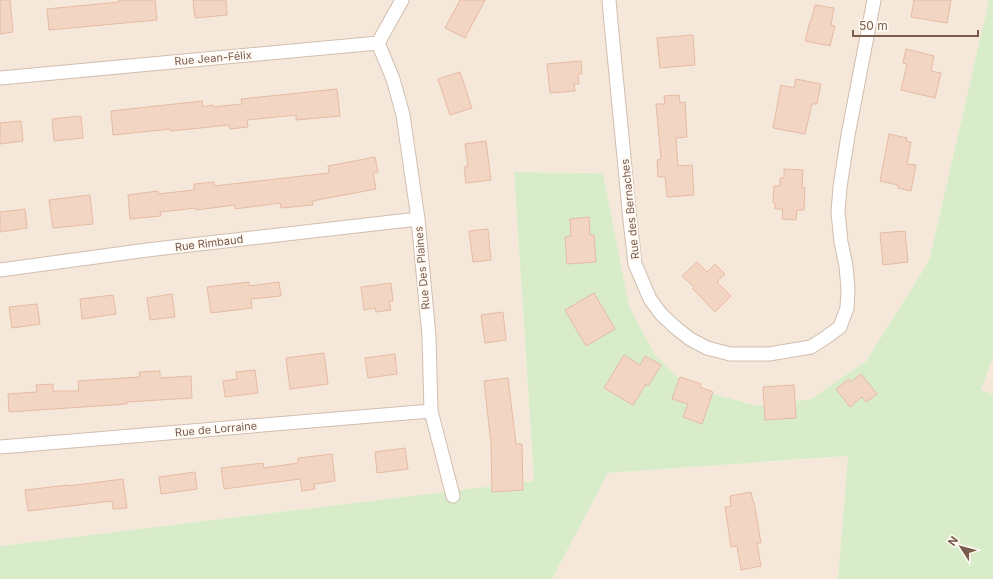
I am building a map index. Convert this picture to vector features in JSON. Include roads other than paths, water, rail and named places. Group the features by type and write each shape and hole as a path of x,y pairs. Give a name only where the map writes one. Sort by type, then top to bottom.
{"street":[{"path":"378,43 402,0"},
{"name":"Rue des Bernaches","path":"609,0 629,212 636,264 650,299 661,314 690,339 707,348 730,354 769,354 811,347 840,326 846,308 848,289 838,212 840,187 874,0"},
{"name":"Rue Jean-Félix","path":"0,78 378,43"},
{"name":"Rue Des Plaines","path":"378,43 393,79 403,115 418,219 428,336 431,410 453,496"},
{"name":"Rue Rimbaud","path":"0,270 147,250 418,219"},
{"name":"Rue de Lorraine","path":"0,447 431,410"}]}
